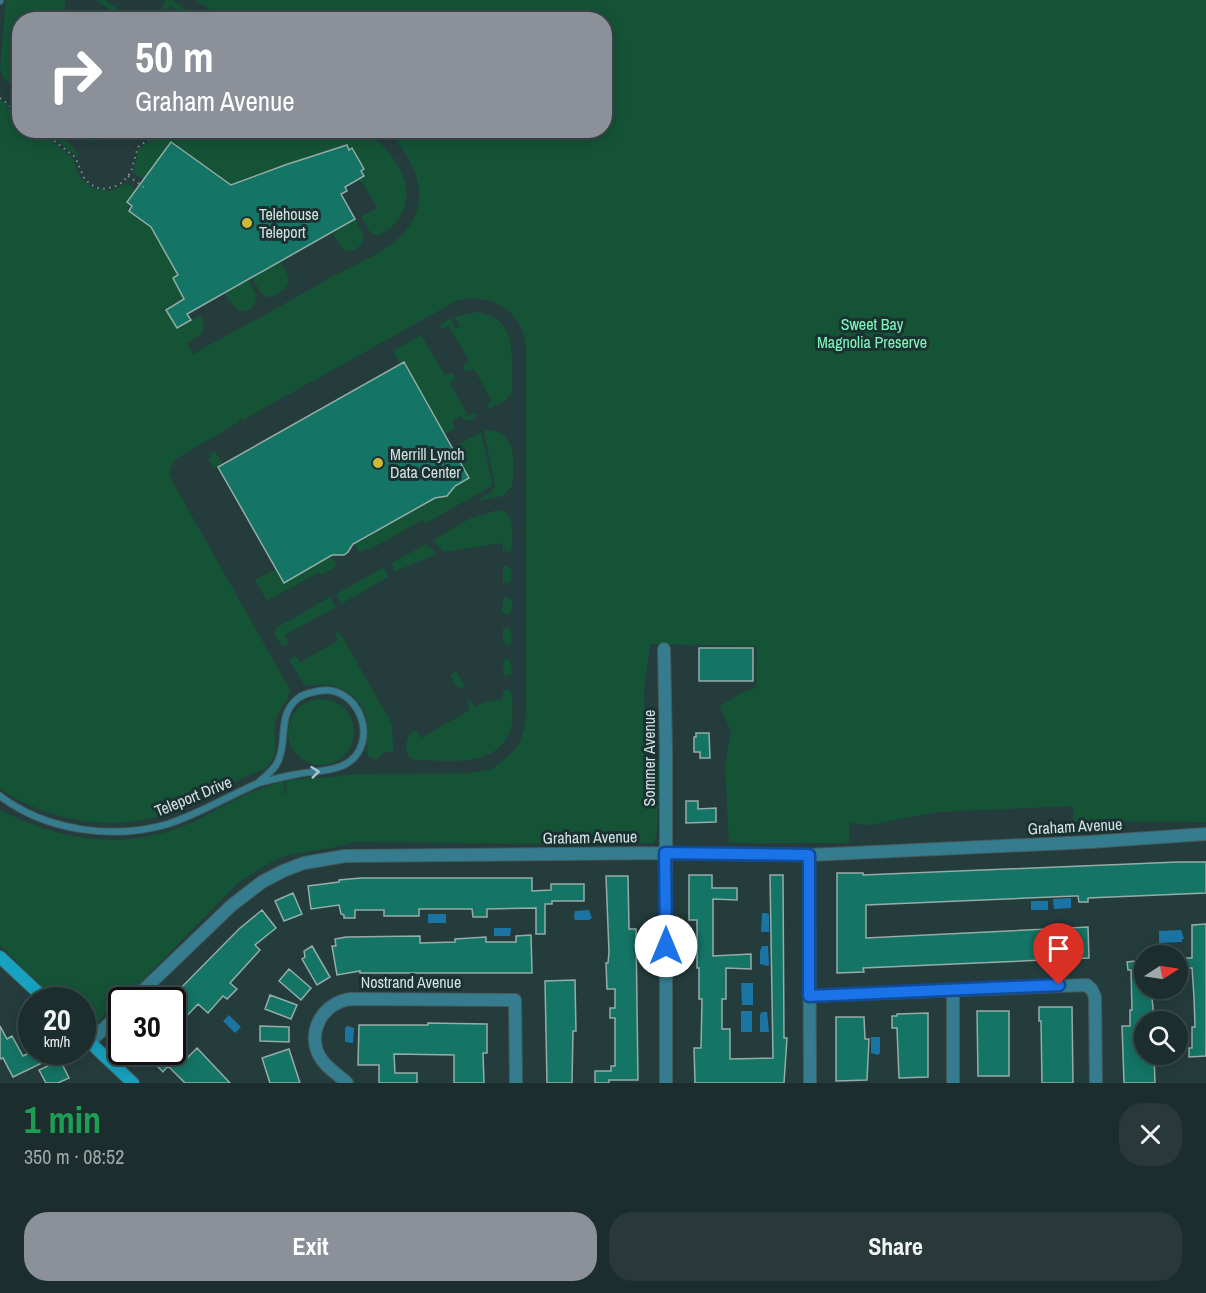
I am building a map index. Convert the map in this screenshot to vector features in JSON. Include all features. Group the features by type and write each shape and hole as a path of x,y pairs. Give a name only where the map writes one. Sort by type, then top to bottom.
{"main road":[{"path":"0,957 32,987"},
{"path":"96,1048 133,1083"}],"street":[{"name":"Sommer Avenue","path":"664,649 666,1083"},
{"name":"Graham Avenue","path":"147,987 244,895 283,871 304,863 345,856 665,853 809,855 1090,842 1206,834"},
{"path":"809,855 810,1083"},
{"path":"809,996 1087,985 1095,997 1096,1083"},
{"path":"953,989 953,1083"},
{"name":"Nostrand Avenue","path":"347,1083 322,1060 315,1043 315,1034 318,1021 329,1007 339,1001 351,999 515,1000 516,1083"},
{"path":"96,1031 108,1022"}],"lane":[{"name":"Teleport Drive","path":"0,796 10,804 48,821 88,831 130,831 168,824 258,783 286,776 335,769 351,760 362,742 363,731 362,718 356,705 348,698 325,690 302,695 289,708 285,718 279,759 258,783"}],"path":[{"path":"50,138 75,158 82,175 95,187 102,189 114,187 128,176 138,147 151,138"},
{"path":"128,176 146,188"}],"green space":[{"path":"6,0 66,0 64,12 12,12 12,85 4,79 0,70"},
{"path":"96,0 105,0 122,12 113,12"},
{"path":"163,0 172,0 189,12 179,12 170,6 166,12 162,12 161,9 166,2"},
{"name":"Sweet Bay Magnolia Preserve","path":"196,0 1206,0 1206,822 1074,821 1073,806 937,812 869,825 849,823 849,843 729,843 725,765 731,732 720,706 745,691 756,688 757,646 650,644 644,690 646,746 655,751 660,767 657,832 654,843 354,842 292,854 277,859 238,883 136,987 108,987 108,1009 96,1025 96,987 42,987 0,945 0,810 23,821 69,835 115,840 138,838 186,825 243,796 283,781 285,794 287,794 285,781 316,777 329,778 353,774 469,773 492,769 508,757 519,744 526,713 526,345 518,322 503,306 482,299 458,300 243,420 238,419 239,422 174,460 169,472 172,481 289,688 288,696 276,719 274,757 264,769 181,809 158,817 135,821 88,822 65,817 21,801 0,789 0,100 12,109 12,138 48,138 72,157 80,178 92,188 110,191 127,183 136,190 127,202 130,205 127,209 151,227 178,275 173,278 184,299 170,305 171,307 166,311 177,328 183,327 185,323 200,315 204,323 202,334 187,343 193,354 374,256 404,234 416,212 419,187 411,163 394,138 612,138 612,12 213,12"},
{"path":"52,138 65,139 80,158"},
{"path":"85,138 101,138 98,140 91,142"},
{"path":"155,138 376,138 392,157 404,178 406,201 402,213 392,227 378,235 370,232 361,217 377,208 358,179 364,176 361,171 364,169 353,148 349,150 347,145 231,185 171,142 144,179 133,173 139,149"},
{"path":"355,219 364,241 354,250 345,250 332,232"},
{"path":"280,262 288,278 287,285 277,294 266,297 252,277"},
{"path":"248,280 255,292 256,301 252,308 243,312 231,303 225,293"},
{"path":"476,312 495,318 506,330 511,346 511,394 506,400 489,409 486,406 492,401 474,369 465,372 463,366 469,361 449,326 440,327 451,318 455,329 460,326 454,317"},
{"path":"421,335 445,375 454,374 455,379 450,383 468,416 473,413 477,415 470,421 461,416 452,421 456,428 445,434 404,362 400,364 393,351"},
{"path":"484,431 498,432 510,443 513,459 512,486 503,496 477,501 491,492 495,486"},
{"path":"481,432 492,482 490,487 426,523 422,520 371,549 359,553 354,543 435,498 447,496 455,486 469,478 453,448"},
{"path":"215,451 222,464 214,469 208,459"},
{"path":"497,510 507,514 512,524 510,552 503,551 502,543 443,552 433,540 469,519"},
{"path":"426,544 437,554 394,572 392,563"},
{"path":"331,556 337,566 321,575 319,572 267,601 255,580 276,569 284,583"},
{"path":"503,566 512,570 511,580 507,584 503,582"},
{"path":"383,568 388,577 341,604 336,594"},
{"path":"330,597 336,607 285,635 288,644 283,646 274,635 276,628"},
{"path":"503,597 508,597 512,601 512,611 507,615 502,612"},
{"path":"503,628 511,631 512,642 508,645 503,643"},
{"path":"340,633 392,724 393,752 385,752 376,760 369,757 366,746 367,721 356,699 343,689 327,685 304,684 289,660 295,656 300,662 338,641 335,634"},
{"path":"504,659 510,660 512,673 506,676 503,675"},
{"path":"456,671 465,686 459,689 450,676"},
{"path":"504,690 509,690 512,694 512,723 503,743 494,752 469,760 455,761 414,760 409,757 406,743 413,731 417,731 421,738 470,710 467,700 470,700 475,707 485,702 502,699"},
{"path":"321,699 334,702 344,709 351,719 354,732 351,745 344,755 334,762 321,765 308,762 298,755 291,745 288,732 291,719 298,709 308,702"}],"water":[{"path":"1071,898 1071,908 1054,909 1053,899"},
{"path":"1031,901 1048,901 1048,910 1031,910"},
{"path":"589,910 592,918 575,920 575,911"},
{"path":"762,913 769,915 769,932 761,932"},
{"path":"428,914 446,914 446,923 428,923"},
{"path":"494,928 511,928 510,936 494,936"},
{"path":"1181,930 1184,939 1182,942 1159,943 1159,931"},
{"path":"762,946 768,946 768,966 760,964"},
{"path":"741,983 753,983 753,1005 742,1005"},
{"path":"741,1011 752,1011 752,1032 741,1032"},
{"path":"762,1012 767,1012 769,1032 760,1032"},
{"path":"229,1015 241,1027 235,1033 223,1021"},
{"path":"347,1026 354,1028 353,1043 345,1042"},
{"path":"871,1037 880,1037 878,1055 871,1053"}],"building":[{"name":"Telehouse Teleport","path":"171,142 231,185 347,145 349,150 352,148 364,169 361,171 364,176 345,187 347,191 341,194 355,219 187,314 191,320 177,328 166,310 184,299 173,278 178,275 151,227 129,211 132,206 127,202"},
{"name":"Merrill Lynch Data Center","path":"404,362 469,478 455,486 447,496 435,498 353,544 344,555 332,555 284,583 218,467"},
{"path":"699,648 753,648 753,681 699,681"},
{"path":"696,733 709,733 710,758 700,758 700,752 694,752"},
{"path":"686,801 698,801 698,809 716,808 716,822 686,823"},
{"path":"1206,862 1206,893 1088,898 1088,902 1079,902 1078,896 1075,896 866,905 866,938 1088,927 1089,958 863,968 864,972 837,973 837,873 863,873 863,875"},
{"path":"689,875 712,875 712,888 737,888 737,900 713,899 713,956 751,954 751,969 726,968 726,999 722,999 722,1029 730,1029 730,1059 773,1058 770,875 783,875 784,1038 787,1038 784,1083 695,1083 694,1048 701,1048 702,999 699,999 699,968 697,968 697,920 689,920"},
{"path":"606,876 628,876 629,929 636,929 638,1080 609,1080 609,1083 595,1083 595,1071 611,1071 611,1066 615,1066 615,1018 610,1018 610,1008 615,1008 615,989 607,989 606,963 608,963 609,952"},
{"path":"361,878 532,878 532,891 551,890 551,884 584,884 584,901 552,901 552,904 545,904 545,934 536,934 536,908 487,909 487,917 473,917 472,909 419,909 419,916 384,916 384,910 355,910 355,918 344,918 339,905 311,909 308,886"},
{"path":"293,893 302,914 284,921 275,901"},
{"path":"262,910 276,928 255,945 260,950 230,983 237,989 227,999 223,996 208,1013 198,1004 186,1017 186,987 182,987 239,929"},
{"path":"1206,924 1206,1056 1189,1057 1189,1048 1192,1048 1192,1027 1195,1027 1192,968 1188,968 1188,958 1192,958 1192,925"},
{"path":"531,935 532,973 360,973 360,971 337,975 332,946 336,946 335,939 346,937 420,936 420,943 455,942 455,939 486,937 486,942 516,942 516,936"},
{"path":"312,946 330,977 317,985 302,959 305,957 304,951"},
{"path":"1134,961 1134,999 1152,999 1153,1011 1134,1011 1134,1065 1154,1065 1155,1083 1124,1083 1122,1026 1130,1026 1130,1010 1132,1010 1131,970 1128,970 1127,962"},
{"path":"289,969 311,988 301,1000 279,981"},
{"path":"575,980 576,1031 573,1031 572,1083 547,1083 545,981"},
{"path":"270,995 297,1005 291,1019 265,1009"},
{"path":"1039,1007 1072,1007 1073,1083 1042,1083"},
{"path":"977,1011 1009,1011 1009,1076 978,1076"},
{"path":"928,1013 928,1077 899,1078 897,1028 892,1028 892,1016"},
{"path":"836,1017 864,1017 865,1039 869,1039 867,1080 836,1081"},
{"path":"428,1023 487,1024 487,1053 483,1053 484,1083 454,1083 454,1055 394,1054 395,1073 417,1073 417,1083 379,1083 379,1065 358,1065 359,1025 428,1025"},
{"path":"0,1026 7,1039 12,1036 18,1047 18,1065 38,1065 13,1077 3,1058 0,1059"},
{"path":"260,1026 289,1027 289,1042 260,1041"},
{"path":"197,1048 230,1083 185,1083 168,1066 163,1072 156,1065 186,1065 186,1059"},
{"path":"289,1049 300,1083 270,1083 262,1058"},
{"path":"50,1065 62,1065 69,1078 58,1083 46,1083 39,1070"}],"place":[{"name":"Telehouse Teleport","path":"247,223"},
{"name":"Merrill Lynch Data Center","path":"378,463"}],"route":[{"path":"666,946 665,853 809,855 809,996 1059,985"}]}
